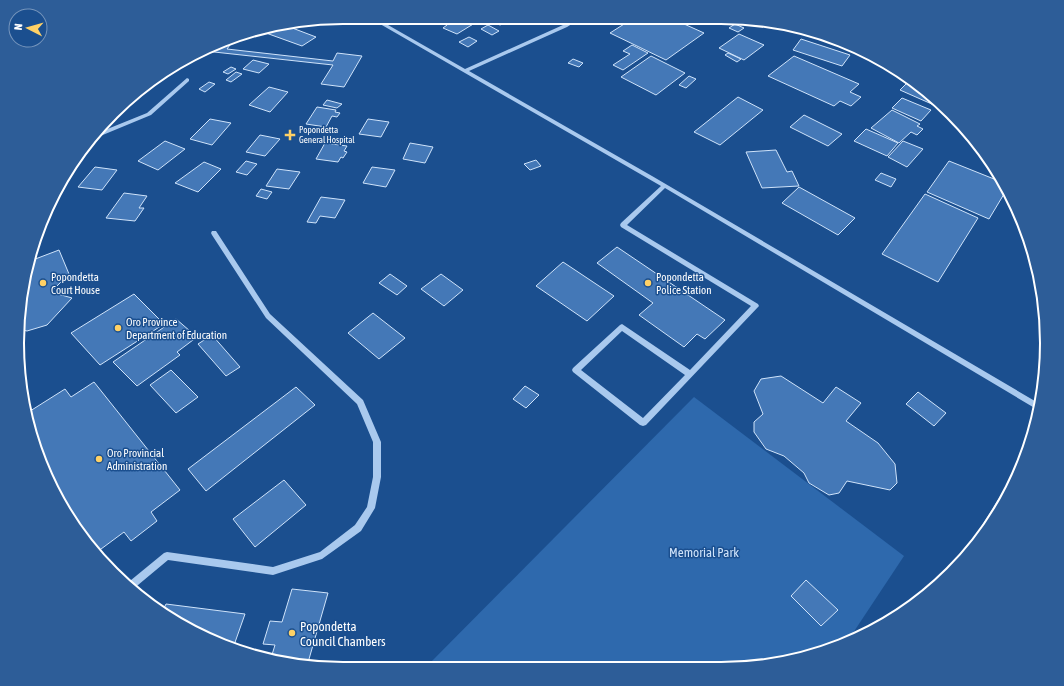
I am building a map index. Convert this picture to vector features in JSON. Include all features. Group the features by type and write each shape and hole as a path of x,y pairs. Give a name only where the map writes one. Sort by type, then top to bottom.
{"street":[{"path":"382,24 664,186 1034,404"},
{"path":"465,71 568,24"},
{"path":"103,133 149,114 187,80"},
{"path":"664,186 623,225 756,306 690,374 642,423 576,370 622,327 690,374"},
{"path":"134,583 167,556 273,571 322,554 358,528 371,508 378,478 377,442 360,402 268,316 214,233"}],"green space":[{"name":"Memorial Park","path":"694,397 904,556 853,633 824,645 783,656 721,662 431,662"}],"building":[{"path":"445,24 473,24 457,34 443,28 447,25"},
{"path":"624,24 684,24 704,33 666,60 610,33"},
{"path":"488,25 499,31 492,35 481,29"},
{"path":"734,25 744,28 738,32 729,28"},
{"path":"293,28 316,37 302,46 267,33"},
{"path":"739,34 764,45 744,60 719,48"},
{"path":"469,37 477,41 468,47 459,42"},
{"path":"801,39 850,55 842,66 793,50"},
{"path":"230,45 227,49 333,61 337,53 362,56 344,87 321,84 333,65 213,52"},
{"path":"632,45 648,53 623,70 613,65 630,54 623,51"},
{"path":"728,53 741,59 737,62 725,55"},
{"path":"651,56 685,73 656,95 621,77"},
{"path":"794,56 859,84 850,92 861,97 851,106 840,101 834,106 768,76"},
{"path":"573,59 583,63 579,67 568,63"},
{"path":"253,60 269,64 259,73 243,69"},
{"path":"231,67 236,69 228,74 223,72"},
{"path":"236,72 242,74 231,82 226,80"},
{"path":"689,76 696,79 686,88 679,85"},
{"path":"209,82 215,84 205,92 199,89"},
{"path":"906,84 933,104 900,90"},
{"path":"269,87 288,92 270,112 249,105"},
{"path":"738,97 763,110 720,145 694,132"},
{"path":"902,98 931,110 921,121 892,108"},
{"path":"327,100 342,104 337,108 323,105"},
{"path":"317,107 336,110 335,112 340,113 337,117 332,116 326,127 306,124"},
{"path":"892,110 920,124 917,126 923,129 917,135 911,132 899,143 871,128"},
{"path":"804,115 842,134 828,146 790,127"},
{"path":"210,119 231,123 212,145 190,139"},
{"path":"368,119 389,122 381,137 359,134"},
{"path":"866,129 898,143 887,156 854,141"},
{"path":"260,135 280,139 265,156 246,152"},
{"path":"165,141 185,149 158,170 138,161"},
{"path":"903,141 923,149 907,167 888,157"},
{"path":"325,143 347,146 344,151 347,152 338,162 316,159"},
{"path":"410,143 433,147 425,163 403,159"},
{"path":"776,150 787,172 792,171 799,186 762,188 746,152"},
{"path":"536,160 541,166 530,170 524,164"},
{"path":"246,161 257,164 247,175 236,172"},
{"path":"949,161 994,179 1003,195 989,219 927,192"},
{"path":"204,162 221,169 198,192 175,183"},
{"path":"95,167 117,170 102,190 78,187"},
{"path":"372,167 395,170 386,187 363,183"},
{"path":"277,169 300,172 289,189 266,186"},
{"path":"881,173 896,179 891,187 875,180"},
{"path":"799,187 855,218 838,235 782,203"},
{"path":"261,189 272,192 267,199 256,196"},
{"path":"124,193 147,196 139,208 144,208 135,221 106,218"},
{"path":"925,194 978,218 938,282 882,254"},
{"path":"321,197 345,200 335,218 320,216 316,223 307,222"},
{"name":"Popondetta Police Station","path":"617,247 725,320 705,339 697,334 684,347 639,315 653,303 597,263"},
{"name":"Popondetta Court House","path":"59,250 69,274 51,292 72,298 47,325 27,331 25,330 27,301 35,259"},
{"path":"563,262 614,296 587,321 536,286"},
{"path":"390,274 407,286 397,295 379,283"},
{"path":"441,274 463,290 444,306 421,289"},
{"name":"Oro Province Department of Education","path":"134,294 164,324 100,365 71,333"},
{"path":"373,313 405,338 379,359 348,333"},
{"path":"176,319 197,337 177,352 180,355 137,386 113,362"},
{"path":"212,335 240,367 226,376 198,344"},
{"path":"171,370 198,397 176,413 150,385"},
{"path":"781,376 823,403 836,387 861,403 846,421 878,443 895,464 897,483 890,490 847,481 839,493 829,495 809,483 804,473 784,456 766,449 754,432 754,422 763,414 754,391 761,379"},
{"name":"Oro Provincial Administration","path":"94,382 180,490 151,512 157,521 131,541 124,532 100,550 78,520 48,465 31,410 65,389 71,397"},
{"path":"525,386 539,395 526,408 513,399"},
{"path":"296,387 315,405 206,491 188,469"},
{"path":"918,392 946,413 934,426 906,404"},
{"path":"284,480 306,505 255,547 233,519"},
{"path":"806,580 838,610 821,626 791,596"},
{"name":"Popondetta Council Chambers","path":"292,589 328,593 309,660 272,654 275,645 263,644 270,621 282,622"},
{"path":"166,604 245,614 235,643 202,629 165,607"}],"place":[{"name":"Popondetta General Hospital","path":"290,135"},
{"name":"Popondetta Court House","path":"43,283"},
{"name":"Popondetta Police Station","path":"648,283"},
{"name":"Oro Province Department of Education","path":"118,328"},
{"name":"Oro Provincial Administration","path":"99,459"},
{"name":"Popondetta Council Chambers","path":"292,633"}]}
